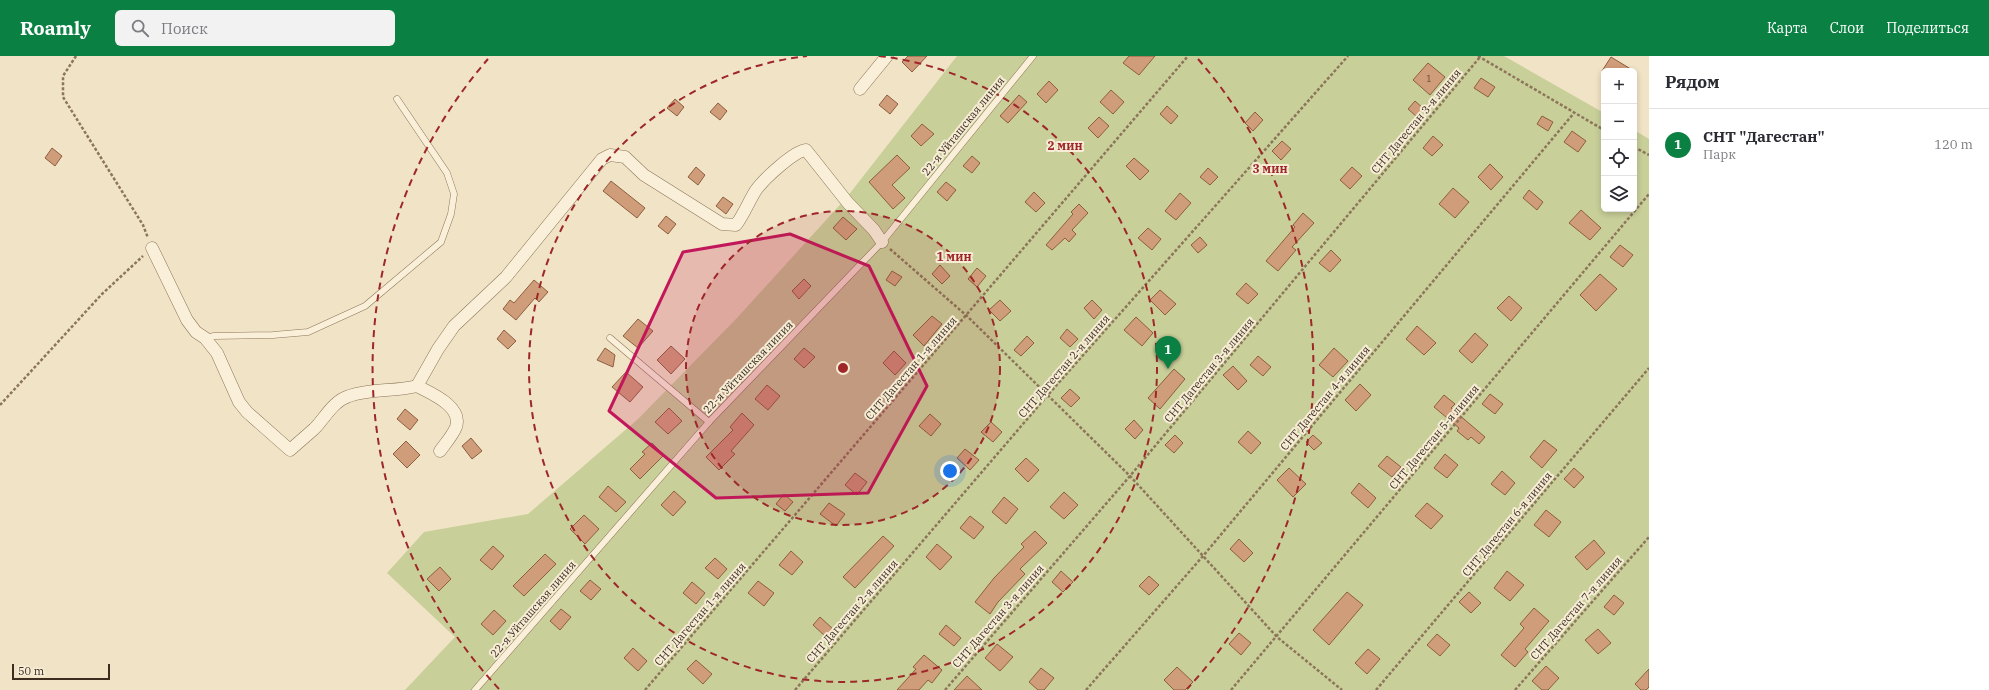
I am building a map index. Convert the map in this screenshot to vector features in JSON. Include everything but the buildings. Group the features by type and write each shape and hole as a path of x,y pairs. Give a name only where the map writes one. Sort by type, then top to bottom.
{"street":[{"path":"860,89 887,56"},
{"path":"417,386 438,349 454,326 506,277 602,159 610,155 625,157 650,179 722,224 730,226 736,225 757,189 791,156 799,151 806,150 848,203 874,230 882,242"},
{"path":"152,248 187,320 196,332 205,338 216,353 243,407 290,450 314,430 337,402 348,396 363,392 403,390 417,386 441,399 451,408 457,418 456,426 440,451"}],"lane":[{"name":"22-я Уйташская линия","path":"475,690 709,422 882,242 1033,56"},
{"path":"205,338 214,336 273,335 308,332 365,306 441,242 451,214 454,194 447,173 397,99"},
{"path":"610,338 709,422"}],"path":[{"path":"0,405 102,294 152,248 143,225 63,97 63,76 76,56"},
{"name":"СНТ Дагестан 1-я линия","path":"645,690 967,316 1188,56"},
{"name":"СНТ Дагестан 2-я линия","path":"795,690 1047,396 1348,56"},
{"path":"1479,56 1601,128"},
{"name":"СНТ Дагестан 3-я линия","path":"945,690 1130,476 1479,56"},
{"name":"СНТ Дагестан 4-я линия","path":"1086,690 1203,556 1574,113"},
{"path":"1637,149 1649,155"},
{"name":"СНТ Дагестан 5-я линия","path":"1231,690 1649,194"},
{"path":"882,242 967,316 1130,476 1277,637 1342,690"},
{"name":"СНТ Дагестан 6-я линия","path":"1376,690 1649,368"},
{"name":"СНТ Дагестан 7-я линия","path":"1515,690 1649,537"}],"highlighted area":[{"path":"790,234 869,266 927,386 868,493 716,498 609,411 683,252"}],"green space":[{"path":"957,56 1504,56 1601,111 1601,212 1637,212 1637,132 1649,139 1649,690 405,690 455,637 387,573 424,532 528,514 638,419 736,319 847,197"}],"place":[{"name":"СНТ \"Дагестан\"","path":"1168,369"}]}
